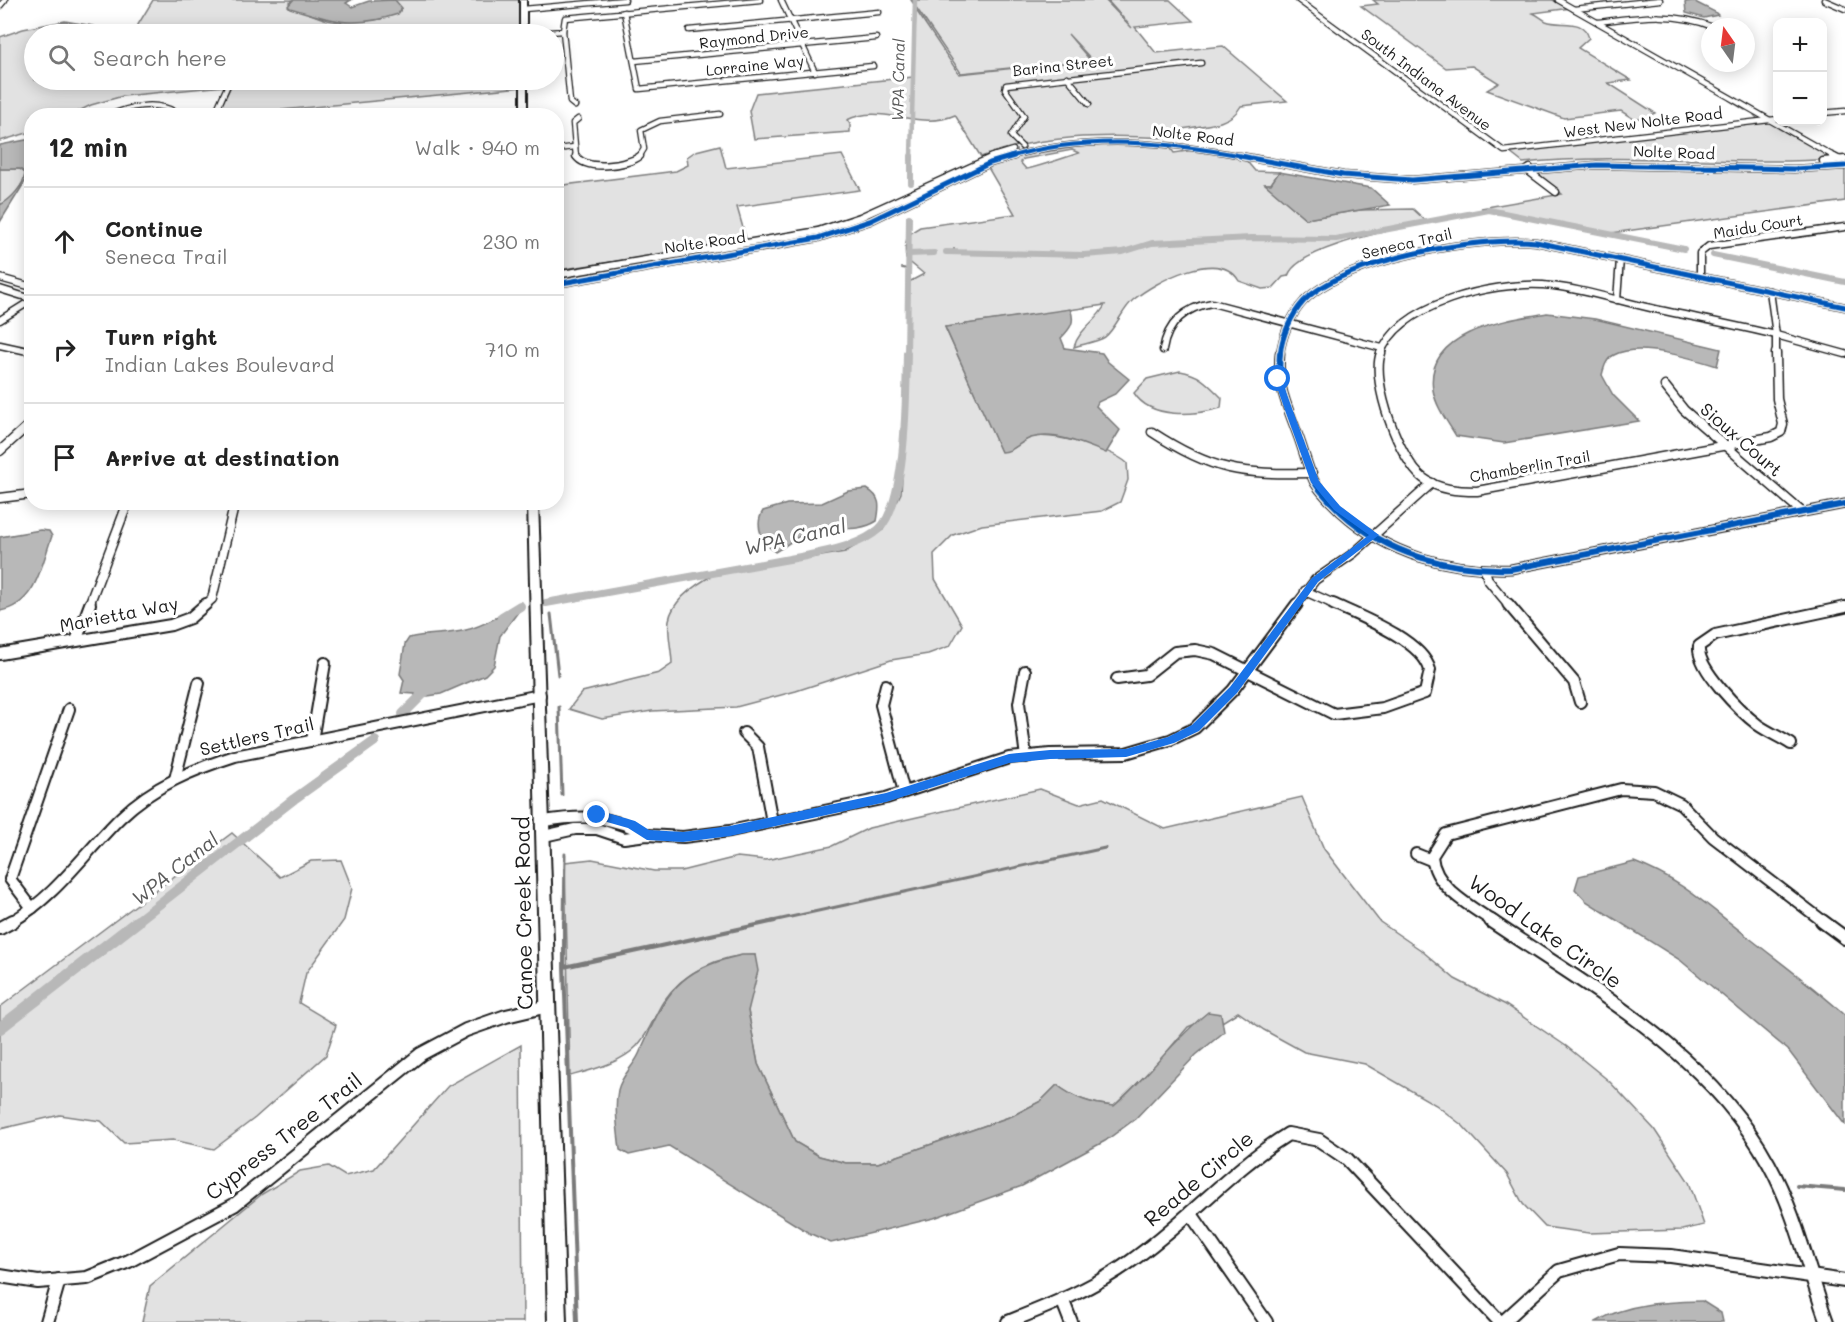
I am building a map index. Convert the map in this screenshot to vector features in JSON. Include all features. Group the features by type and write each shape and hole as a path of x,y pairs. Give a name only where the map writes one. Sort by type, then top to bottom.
{"main road":[{"path":"523,0 523,24"},
{"path":"524,90 524,108"},
{"name":"Canoe Creek Road","path":"532,510 535,621 540,695 557,1322"}],"street":[{"path":"0,6 5,0"},
{"path":"524,9 625,0"},
{"path":"564,24 564,18 760,0"},
{"path":"781,0 815,72"},
{"name":"South Indiana Avenue","path":"1298,0 1498,149 1512,152"},
{"path":"1558,0 1773,118"},
{"path":"1574,9 1660,0"},
{"path":"1824,0 1845,9"},
{"path":"624,12 634,61"},
{"path":"689,30 879,12"},
{"path":"1598,22 1674,15 1701,21"},
{"name":"Raymond Drive","path":"634,61 876,38"},
{"path":"564,41 570,102 575,106"},
{"name":"Lorraine Way","path":"634,61 639,89 873,66"},
{"name":"Barina Street","path":"1022,147 1011,136 1024,117 1005,86 1201,63"},
{"path":"1067,77 1089,104"},
{"path":"218,108 226,90"},
{"path":"136,108 162,106 172,108"},
{"path":"1827,113 1845,111"},
{"path":"578,119 573,123 576,158 587,164 628,161 643,153 641,130 652,123 720,114"},
{"name":"West New Nolte Road","path":"1512,152 1773,119"},
{"path":"1785,126 1844,162"},
{"name":"Nolte Road","path":"564,274 801,235 860,218 962,167 1022,147 1102,138 1170,140 1322,166 1398,174 1457,173 1540,163 1612,160 1743,164 1844,162"},
{"name":"Nolte Road","path":"564,282 681,260 803,241 843,231 907,204 983,166 1023,153 1058,147 1136,142 1205,149 1309,169 1378,179 1436,180 1597,165 1784,169 1844,162"},
{"path":"564,148 575,147"},
{"path":"983,166 985,162 1017,152 1022,147"},
{"path":"1540,163 1527,170 1556,192"},
{"path":"906,195 907,204"},
{"path":"887,213 889,204"},
{"name":"Maidu Court","path":"1700,276 1700,253 1709,246 1845,227"},
{"name":"Seneca Trail","path":"1845,307 1536,242 1510,238 1488,239 1386,260 1336,278 1315,291 1295,311 1281,337 1278,379 1312,473 1324,494 1337,508 1375,535 1404,551 1438,563 1485,570 1534,565 1845,504"},
{"path":"1617,300 1620,259"},
{"path":"0,278 24,285"},
{"path":"1163,350 1163,338 1186,310 1202,303 1220,304 1382,348 1396,329 1426,309 1526,285 1553,287 1617,300 1845,354"},
{"path":"0,289 24,296"},
{"path":"1770,291 1776,336"},
{"path":"0,320 24,304"},
{"name":"Chamberlin Trail","path":"1382,348 1377,358 1376,374 1387,414 1412,466 1432,483 1457,491 1477,491 1725,446 1771,437 1781,432 1783,424 1777,399 1776,336"},
{"path":"0,345 24,350"},
{"name":"Sioux Court","path":"1665,386 1674,401 1802,512"},
{"path":"0,451 24,429"},
{"path":"1152,432 1164,441 1224,468 1241,472 1312,473"},
{"path":"544,829 597,829 624,838 647,835 683,837 772,822 904,792 1009,758 1126,753 1170,740 1195,728 1212,713 1247,671 1315,580 1375,535 1432,483"},
{"path":"0,498 24,495"},
{"path":"76,641 125,510"},
{"name":"Marietta Way","path":"0,654 171,625 200,611 212,599 216,588 233,510"},
{"path":"1485,570 1488,580 1574,682 1580,702"},
{"path":"1117,680 1141,678 1151,673 1165,657 1185,650 1200,650 1214,654 1320,709 1337,714 1350,714 1406,701 1425,693 1431,678 1427,662 1419,651 1398,637 1305,591"},
{"path":"1791,744 1758,724 1706,669 1698,657 1698,647 1704,640 1715,635 1845,607"},
{"path":"312,741 325,663"},
{"path":"1025,671 1020,686 1018,722 1026,757"},
{"path":"175,779 199,683"},
{"path":"886,685 881,705 904,792"},
{"name":"Settlers Trail","path":"0,928 32,908 61,882 121,817 146,796 200,766 235,756 540,695"},
{"path":"32,908 10,879 69,709"},
{"path":"744,733 758,747 772,822"},
{"path":"1416,854 1431,860 1432,850 1446,834 1621,789 1654,791 1681,804 1713,837 1845,938"},
{"path":"544,829 597,815 631,825 647,835"},
{"name":"Wood Lake Circle","path":"1431,860 1442,881 1461,900 1655,1032 1710,1082 1734,1109 1769,1166 1813,1276 1827,1322"},
{"name":"Cypress Tree Trail","path":"0,1276 38,1282 87,1278 129,1261 234,1206 421,1054 466,1030 548,1005"},
{"name":"Reade Circle","path":"1008,1322 1062,1299 1130,1263 1191,1214 1244,1163 1268,1145 1288,1134 1318,1140 1347,1159 1502,1322"},
{"path":"1191,1214 1266,1322"},
{"path":"1502,1322 1558,1271 1619,1254 1671,1256 1845,1281"},
{"path":"46,1322 59,1280"},
{"path":"1062,1299 1071,1322"}],"shaded area":[{"path":"153,0 293,0 289,3 323,19 354,22 381,19 385,1 380,0 521,0 521,24 138,24"},
{"path":"911,0 1105,0 1132,28 1107,0 1170,0 1193,21 1135,27 1156,53 1223,46 1287,101 1241,106 1235,114 1218,123 1168,132 1165,138 1095,136 1049,140 981,157 955,115 928,120 873,114 847,120 850,124 850,132 754,139 749,111 756,93 913,77 916,10 959,74 1092,60 1068,34 1090,60 961,73"},
{"path":"1373,0 1555,0 1571,8 1533,13 1552,23 1582,27 1589,38 1578,48 1631,80 1608,83 1655,113 1645,118 1632,118 1621,111 1564,118 1487,90 1499,83 1472,66 1446,68 1361,6 1378,4"},
{"path":"65,21 82,24 49,24"},
{"path":"23,29 24,90 184,90 123,96 85,108 24,108 24,134 0,141 0,37"},
{"path":"229,90 491,90 303,108 220,108"},
{"path":"1770,121 1773,126 1779,126 1836,159 1757,161 1601,159 1523,163 1509,152"},
{"path":"1096,144 1169,146 1174,153 1201,149 1244,158 1255,171 1279,172 1271,184 1266,184 1306,219 1360,210 1413,209 1427,222 1350,241 1309,256 1295,266 1288,276 1283,277 1273,288 1262,289 1239,281 1230,271 1218,267 1203,267 1188,271 1143,292 1133,300 1105,337 1074,347 1080,335 1105,305 945,327 1001,451 1013,449 1029,438 1039,436 1065,439 1108,452 1127,463 1128,480 1120,502 1102,511 982,525 953,535 934,554 935,579 962,625 950,646 928,654 891,660 796,691 736,707 652,711 602,719 569,709 582,692 659,673 672,664 669,636 671,612 687,592 715,574 845,552 883,530 901,493 907,407 907,283 924,274 906,259 905,248 908,236 920,227 1015,214 987,166 1025,155","holes":["1072,150 1079,153 1026,169 1020,162 1024,159"]},
{"path":"720,145 726,168 842,155 860,190 737,207 747,242 564,269 564,185 676,171 688,165 687,157 696,151"},
{"path":"1599,167 1845,168 1845,201 1611,233 1481,208 1562,194 1533,171"},
{"path":"0,169 20,169 24,172 23,182 9,200 0,205"},
{"path":"1180,371 1198,377 1208,384 1222,398 1221,408 1187,413 1162,411 1151,408 1134,393 1147,379"},
{"path":"1040,789 1079,804 1103,798 1165,829 1302,797 1324,849 1380,922 1421,950 1455,979 1504,1004 1566,1046 1609,1081 1654,1129 1689,1182 1704,1225 1682,1230 1589,1233 1545,1227 1523,1204 1507,1174 1463,1126 1436,1105 1365,1064 1304,1052 1264,1030 1238,1012 1222,1022 1220,1014 1188,1027 1155,1066 1114,1106 1084,1100 1057,1085 1041,1101 1012,1116 878,1163 846,1163 819,1156 795,1142 758,1064 748,1011 755,955 729,958 703,967 692,974 671,991 645,1035 630,1052 606,1065 570,1076 565,862 592,859 654,871 681,871 737,857 766,860 832,846 869,828"},
{"path":"232,833 280,877 311,861 341,860 352,888 344,920 306,973 299,1003 336,1025 326,1055 255,1118 214,1149 173,1140 124,1143 101,1121 60,1115 0,1129 0,1007"},
{"path":"521,1045 523,1322 142,1322 150,1286 262,1194 300,1171 329,1166 345,1176 374,1169 448,1086"}],"water":[{"path":"293,0 351,0 346,3 352,7 369,1 395,0 402,8 398,14 382,19 343,22 290,8 288,6"},
{"path":"1693,1 1718,15 1704,18 1686,13 1685,2"},
{"path":"24,140 24,172 20,169 0,169 0,145"},
{"path":"1279,172 1371,188 1390,205 1306,219 1265,184 1271,184"},
{"path":"24,178 24,183 0,222 0,205 16,192"},
{"path":"1070,309 1071,325 1061,338 1065,348 1102,353 1108,362 1129,379 1115,394 1098,402 1096,406 1120,430 1106,453 1050,436 1031,438 1001,452 945,327"},
{"path":"1547,313 1595,319 1721,349 1717,366 1665,353 1625,351 1609,359 1602,375 1613,395 1639,421 1504,443 1456,436 1434,396 1434,370 1441,354 1454,342 1471,332 1511,320"},
{"path":"867,489 875,495 879,506 877,521 870,525 811,531 775,552 763,539 759,522 763,511 787,504 822,503 848,491"},
{"path":"40,530 49,531 52,536 35,582 22,601 0,611 0,537"},
{"path":"521,608 500,636 494,666 485,675 441,694 415,698 415,694 401,693 404,680 400,674 405,644 409,638 466,630"},
{"path":"1634,862 1667,877 1694,895 1845,1015 1845,1125 1788,1050 1680,960 1586,901 1575,889 1579,876"},
{"path":"742,955 755,955 758,971 748,1011 758,1064 795,1142 819,1156 846,1163 878,1163 1012,1116 1041,1101 1057,1085 1084,1100 1114,1106 1183,1034 1208,1012 1221,1014 1224,1032 1196,1055 1135,1119 1105,1141 1022,1186 934,1218 831,1243 809,1233 669,1146 629,1155 620,1150 616,1112 620,1085 636,1059 665,1001 686,978 701,969"},
{"path":"1702,1301 1721,1313 1723,1322 1596,1322 1634,1307"}],"waterway":[{"name":"WPA Canal","path":"911,157 915,0"},
{"path":"1553,0 1573,11"},
{"path":"1729,100 1745,110"},
{"path":"1754,115 1757,118"},
{"name":"WPA Canal","path":"911,164 911,183"},
{"path":"946,252 1084,255 1123,252 1152,243 1251,238 1336,239 1489,210 1684,249"},
{"name":"WPA Canal","path":"908,254 909,217"},
{"path":"908,254 934,253"},
{"name":"WPA Canal","path":"907,355 908,254"},
{"path":"1713,255 1845,282"},
{"name":"WPA Canal","path":"902,268 908,269"},
{"name":"WPA Canal","path":"546,603 806,556 844,547 871,535 879,529 888,516 900,472 905,419 907,353"},
{"name":"WPA Canal","path":"502,617 520,606"},
{"path":"551,614 558,675"},
{"name":"WPA Canal","path":"403,714 428,689"},
{"path":"559,707 562,795"},
{"name":"WPA Canal","path":"136,922 294,799 375,741"},
{"path":"768,922 1105,848"},
{"path":"564,922 565,854"},
{"name":"WPA Canal","path":"0,1028 138,921"},
{"path":"564,967 775,921"},
{"path":"564,922 564,967"},
{"path":"564,967 577,1322"},
{"path":"1797,1186 1845,1190"}],"cycle path":[{"path":"564,282 681,260 818,238 870,221 990,163 1023,153 1096,143 1136,142 1205,149 1343,175 1412,180 1597,165 1794,169 1845,166"},
{"path":"1845,307 1536,242 1521,240 1482,242 1372,265 1346,274 1323,286 1304,301 1290,321 1281,347 1278,379 1315,482 1332,503 1353,522 1376,538 1401,551 1456,567 1484,570 1511,569 1845,504"}],"route":[{"path":"597,815 614,818 647,835 683,837 730,831 886,798 1009,758 1050,754 1126,753 1170,740 1195,728 1233,690 1298,599 1315,580 1354,553 1375,535 1337,508 1315,482 1278,379"}]}
